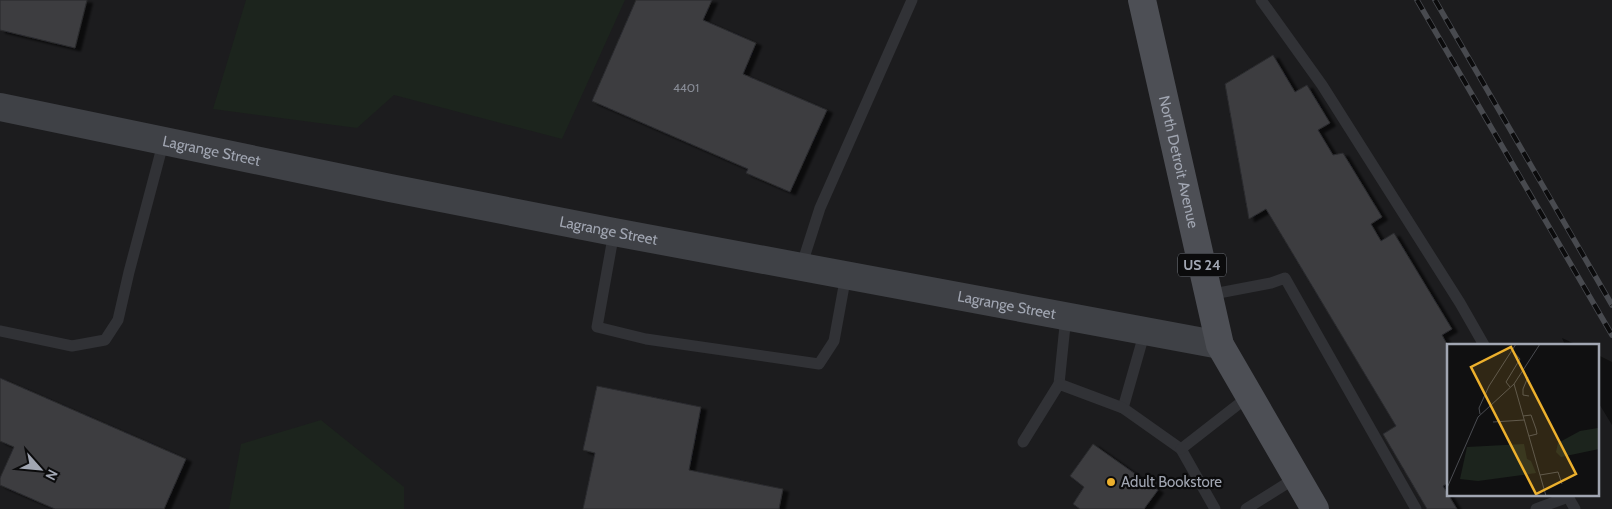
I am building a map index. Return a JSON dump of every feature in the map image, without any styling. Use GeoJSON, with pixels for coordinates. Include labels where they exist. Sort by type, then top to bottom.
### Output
{"type":"FeatureCollection","features":[{"type":"Feature","properties":{"kind":"main road","name":"North Detroit Avenue"},"geometry":{"type":"LineString","coordinates":[[1142,0],[1220,345],[1315,509]]}},
{"type":"Feature","properties":{"kind":"main road","name":"Lagrange Street"},"geometry":{"type":"LineString","coordinates":[[0,107],[390,188],[614,232],[1220,345]]}},
{"type":"Feature","properties":{"kind":"lane"},"geometry":{"type":"LineString","coordinates":[[801,266],[820,208],[912,0]]}},
{"type":"Feature","properties":{"kind":"lane"},"geometry":{"type":"LineString","coordinates":[[1261,0],[1322,85],[1460,303],[1483,344]]}},
{"type":"Feature","properties":{"kind":"lane"},"geometry":{"type":"LineString","coordinates":[[0,331],[72,346],[105,340],[118,320],[164,140]]}},
{"type":"Feature","properties":{"kind":"lane"},"geometry":{"type":"LineString","coordinates":[[614,232],[597,327],[646,339],[819,364],[834,341],[846,275]]}},
{"type":"Feature","properties":{"kind":"lane"},"geometry":{"type":"LineString","coordinates":[[1208,295],[1271,284],[1285,278],[1416,509]]}},
{"type":"Feature","properties":{"kind":"lane"},"geometry":{"type":"LineString","coordinates":[[1023,442],[1059,384],[1066,316]]}},
{"type":"Feature","properties":{"kind":"lane"},"geometry":{"type":"LineString","coordinates":[[1123,408],[1145,331]]}},
{"type":"Feature","properties":{"kind":"lane"},"geometry":{"type":"LineString","coordinates":[[1059,384],[1123,408],[1181,449],[1215,509]]}},
{"type":"Feature","properties":{"kind":"lane"},"geometry":{"type":"LineString","coordinates":[[1181,449],[1249,396]]}},
{"type":"Feature","properties":{"kind":"lane"},"geometry":{"type":"LineString","coordinates":[[1246,509],[1297,477]]}},
{"type":"Feature","properties":{"kind":"lane"},"geometry":{"type":"LineString","coordinates":[[1536,509],[1568,496],[1575,509]]}},
{"type":"Feature","properties":{"kind":"shaded area"},"geometry":{"type":"Polygon","coordinates":[[[0,0],[1612,0],[1612,362],[1600,356],[1600,344],[1575,344],[1562,338],[1565,344],[1447,344],[1447,496],[1600,496],[1600,405],[1612,425],[1612,509],[0,509],[0,0]]]}},
{"type":"Feature","properties":{"kind":"shaded area"},"geometry":{"type":"Polygon","coordinates":[[[246,0],[625,0],[562,139],[394,95],[357,128],[213,109],[246,0]]]}},
{"type":"Feature","properties":{"kind":"shaded area"},"geometry":{"type":"Polygon","coordinates":[[[321,420],[404,487],[404,509],[229,509],[241,444],[321,420]]]}},
{"type":"Feature","properties":{"kind":"building"},"geometry":{"type":"Polygon","coordinates":[[[0,0],[87,0],[75,48],[0,30],[0,0]]]}},
{"type":"Feature","properties":{"kind":"building"},"geometry":{"type":"Polygon","coordinates":[[[636,0],[712,0],[703,20],[756,43],[743,74],[827,110],[790,192],[746,173],[748,169],[592,101],[636,0]]]}},
{"type":"Feature","properties":{"kind":"building"},"geometry":{"type":"Polygon","coordinates":[[[1273,55],[1295,92],[1307,85],[1330,123],[1318,130],[1333,155],[1343,153],[1382,217],[1371,224],[1381,241],[1394,233],[1452,329],[1442,335],[1447,344],[1447,484],[1443,486],[1447,496],[1449,496],[1457,509],[1427,509],[1383,434],[1396,426],[1266,209],[1249,219],[1225,84],[1273,55]]]}},
{"type":"Feature","properties":{"kind":"building"},"geometry":{"type":"Polygon","coordinates":[[[0,378],[186,459],[164,509],[55,509],[0,485],[0,478],[14,447],[0,441],[0,378]]]}},
{"type":"Feature","properties":{"kind":"building"},"geometry":{"type":"Polygon","coordinates":[[[597,386],[701,407],[689,470],[783,489],[779,509],[583,509],[595,453],[583,450],[597,386]]]}},
{"type":"Feature","properties":{"kind":"building","name":"Adult Bookstore"},"geometry":{"type":"Polygon","coordinates":[[[1093,444],[1158,490],[1144,509],[1080,509],[1073,504],[1084,487],[1070,476],[1093,444]]]}},
{"type":"Feature","properties":{"kind":"railway"},"geometry":{"type":"LineString","coordinates":[[1417,0],[1612,335]]}},
{"type":"Feature","properties":{"kind":"railway"},"geometry":{"type":"LineString","coordinates":[[1435,0],[1612,305]]}},
{"type":"Feature","properties":{"kind":"place","name":"Adult Bookstore"},"geometry":{"type":"Point","coordinates":[1111,482]}}]}
